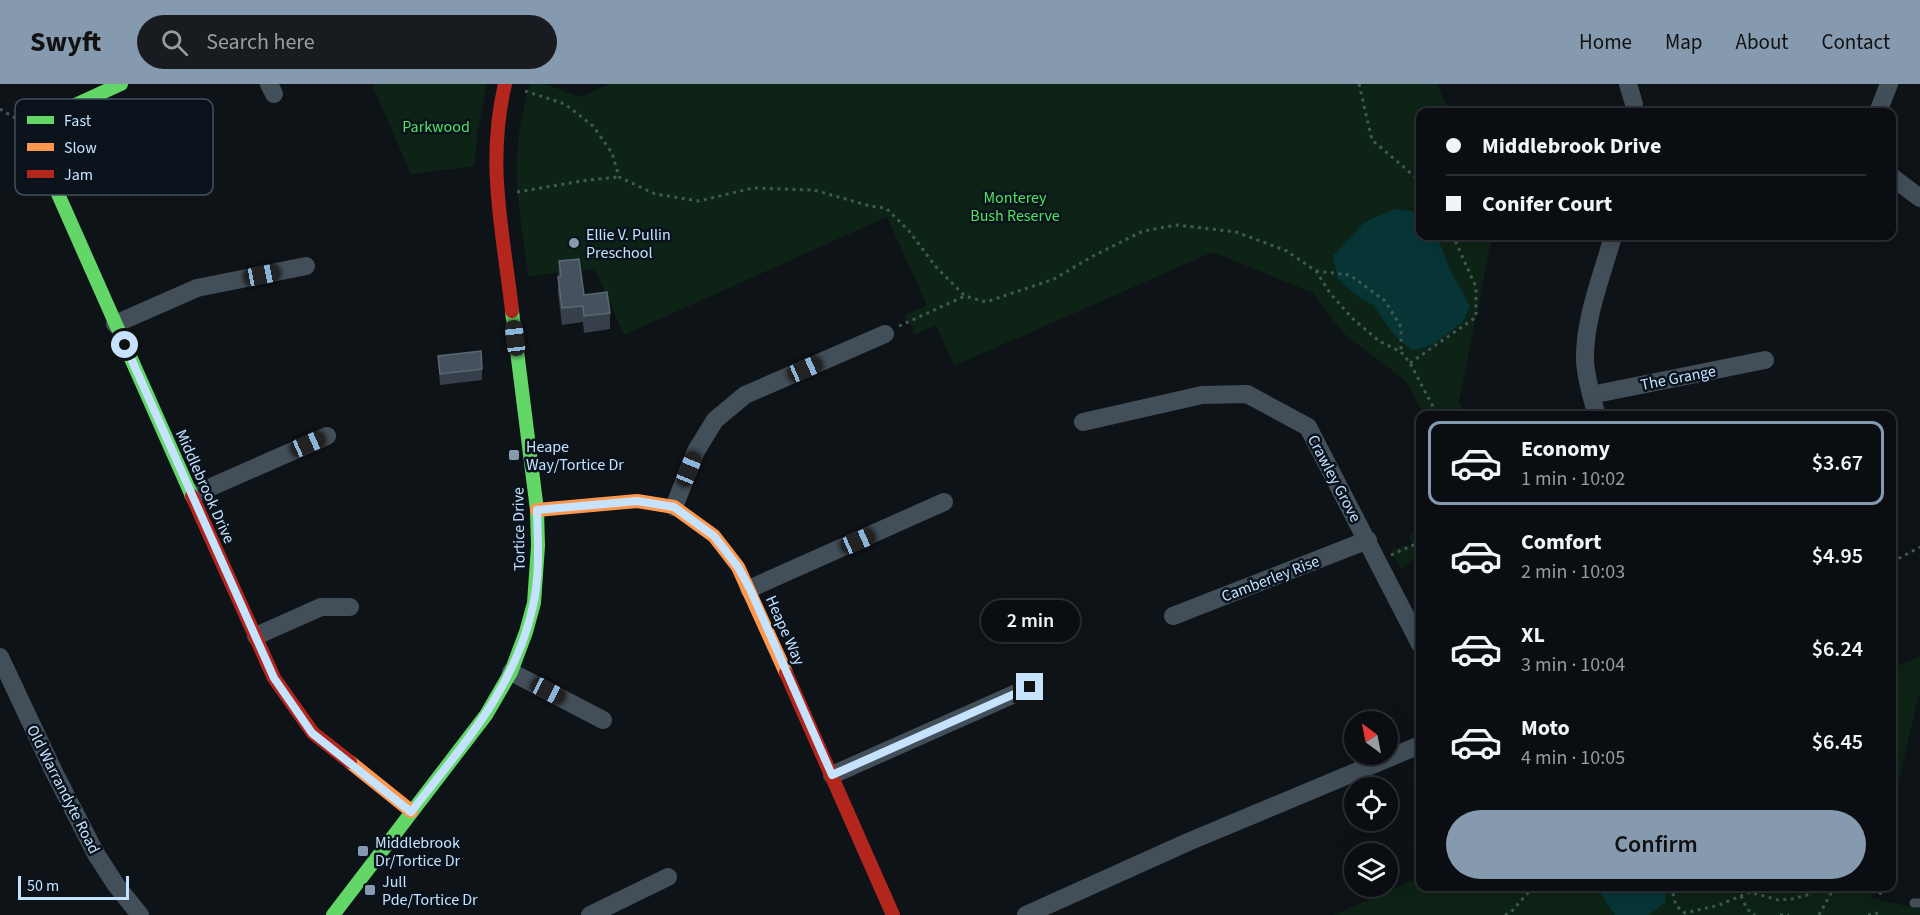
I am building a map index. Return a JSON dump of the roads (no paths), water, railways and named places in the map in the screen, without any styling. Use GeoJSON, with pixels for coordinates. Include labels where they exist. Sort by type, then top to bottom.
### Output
{"type":"FeatureCollection","features":[{"type":"Feature","properties":{"kind":"street","name":"Middlebrook Drive"},"geometry":{"type":"LineString","coordinates":[[87,99],[121,84]]}},
{"type":"Feature","properties":{"kind":"street","name":"Tortice Drive"},"geometry":{"type":"LineString","coordinates":[[333,915],[486,715],[511,672],[534,603],[538,546],[537,510],[501,224],[495,157],[497,119],[505,84]]}},
{"type":"Feature","properties":{"kind":"street"},"geometry":{"type":"LineString","coordinates":[[1628,84],[1634,108]]}},
{"type":"Feature","properties":{"kind":"street"},"geometry":{"type":"LineString","coordinates":[[1880,108],[1889,84]]}},
{"type":"Feature","properties":{"kind":"street"},"geometry":{"type":"LineString","coordinates":[[1896,180],[1920,198]]}},
{"type":"Feature","properties":{"kind":"street","name":"Middlebrook Drive"},"geometry":{"type":"LineString","coordinates":[[58,195],[274,678],[312,733],[411,812]]}},
{"type":"Feature","properties":{"kind":"street"},"geometry":{"type":"LineString","coordinates":[[1596,411],[1585,362],[1588,328],[1612,240]]}},
{"type":"Feature","properties":{"kind":"street"},"geometry":{"type":"LineString","coordinates":[[115,324],[197,288],[306,266]]}},
{"type":"Feature","properties":{"kind":"street"},"geometry":{"type":"LineString","coordinates":[[674,507],[696,451],[715,420],[745,395],[885,334]]}},
{"type":"Feature","properties":{"kind":"street","name":"The Grange"},"geometry":{"type":"LineString","coordinates":[[1591,395],[1765,360]]}},
{"type":"Feature","properties":{"kind":"street","name":"Crawley Grove"},"geometry":{"type":"LineString","coordinates":[[1083,422],[1202,395],[1247,394],[1308,428],[1416,636]]}},
{"type":"Feature","properties":{"kind":"street"},"geometry":{"type":"LineString","coordinates":[[193,495],[327,436]]}},
{"type":"Feature","properties":{"kind":"street","name":"Heape Way"},"geometry":{"type":"LineString","coordinates":[[537,510],[637,501],[674,507],[714,536],[738,567],[750,589],[893,915]]}},
{"type":"Feature","properties":{"kind":"street"},"geometry":{"type":"LineString","coordinates":[[750,589],[944,502]]}},
{"type":"Feature","properties":{"kind":"street","name":"Camberley Rise"},"geometry":{"type":"LineString","coordinates":[[1173,615],[1368,540]]}},
{"type":"Feature","properties":{"kind":"street"},"geometry":{"type":"LineString","coordinates":[[256,636],[321,608],[350,608]]}},
{"type":"Feature","properties":{"kind":"street","name":"Old Warrandyte Road"},"geometry":{"type":"LineString","coordinates":[[0,657],[54,772],[96,854],[116,885],[140,915]]}},
{"type":"Feature","properties":{"kind":"street"},"geometry":{"type":"LineString","coordinates":[[511,672],[603,720]]}},
{"type":"Feature","properties":{"kind":"street"},"geometry":{"type":"LineString","coordinates":[[832,775],[1030,687]]}},
{"type":"Feature","properties":{"kind":"street"},"geometry":{"type":"LineString","coordinates":[[1026,915],[1188,842],[1416,747]]}},
{"type":"Feature","properties":{"kind":"street"},"geometry":{"type":"LineString","coordinates":[[590,915],[668,877]]}},
{"type":"Feature","properties":{"kind":"place","name":"Ellie V. Pullin Preschool"},"geometry":{"type":"Point","coordinates":[574,243]}},
{"type":"Feature","properties":{"kind":"place","name":"Heape Way/Tortice Dr"},"geometry":{"type":"Point","coordinates":[514,455]}},
{"type":"Feature","properties":{"kind":"place","name":"Middlebrook Dr/Tortice Dr"},"geometry":{"type":"Point","coordinates":[363,851]}},
{"type":"Feature","properties":{"kind":"place","name":"Jull Pde/Tortice Dr"},"geometry":{"type":"Point","coordinates":[370,890]}},
{"type":"Feature","properties":{"kind":"park label","name":"Parkwood"},"geometry":{"type":"Point","coordinates":[436,126]}},
{"type":"Feature","properties":{"kind":"park label","name":"Monterey Bush Reserve"},"geometry":{"type":"Point","coordinates":[1015,206]}}]}
